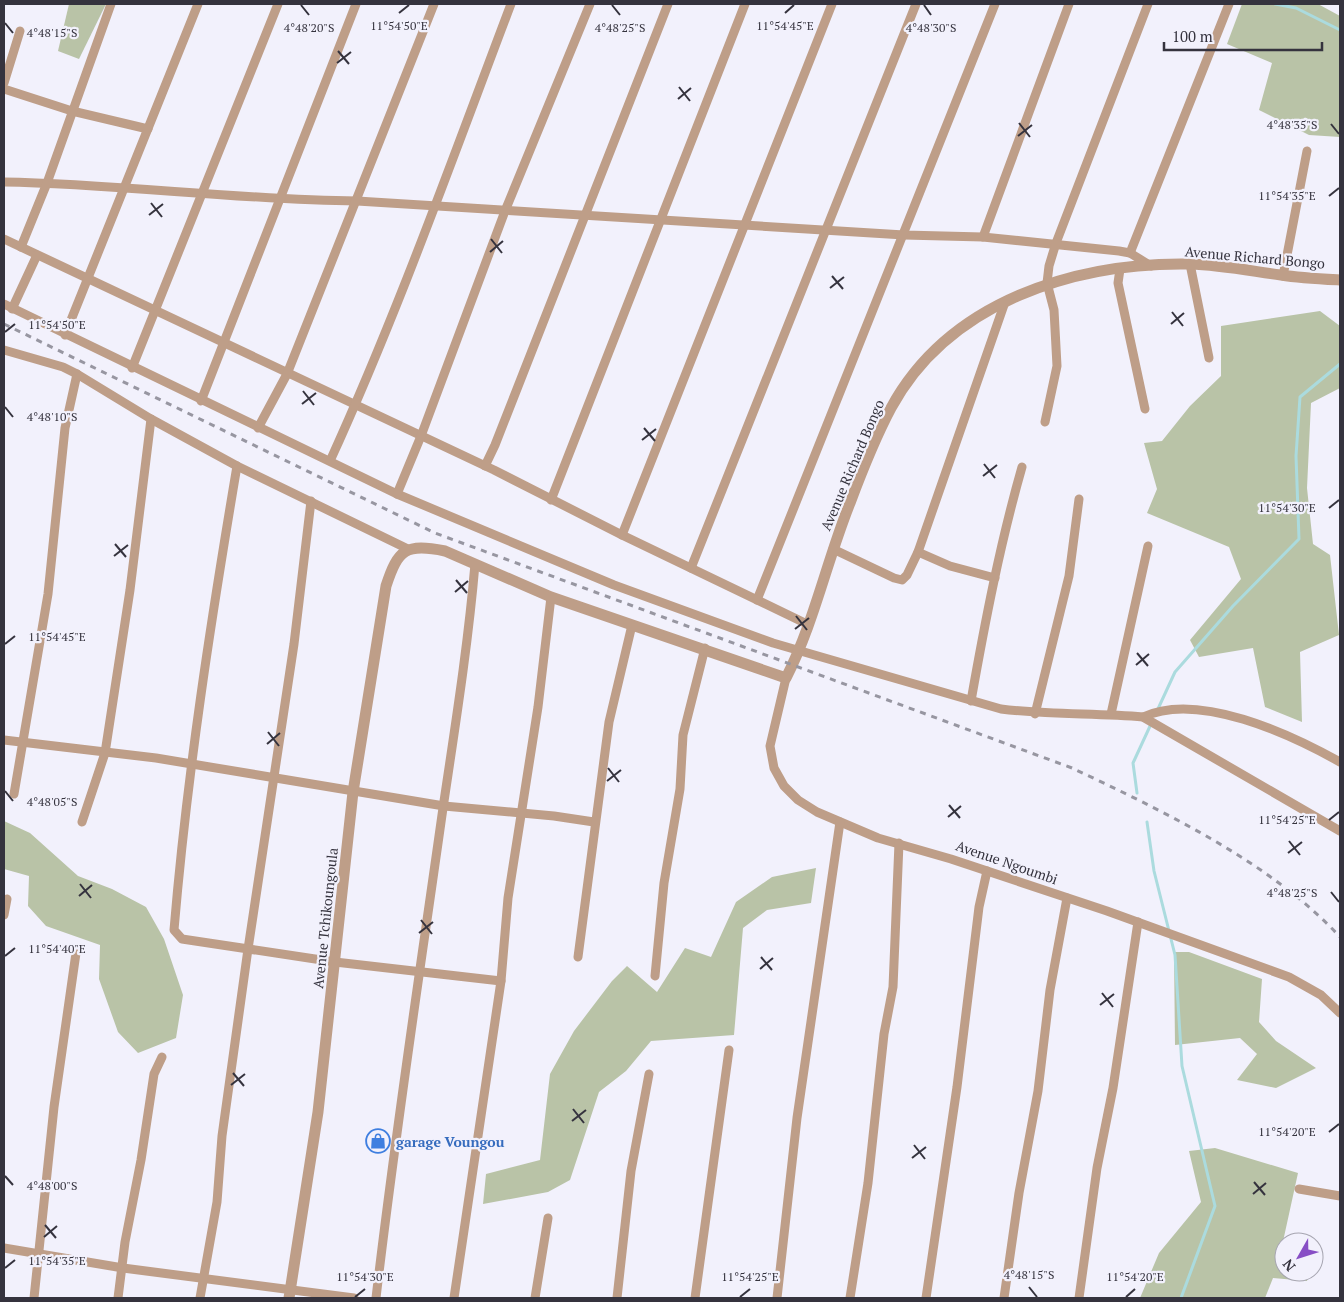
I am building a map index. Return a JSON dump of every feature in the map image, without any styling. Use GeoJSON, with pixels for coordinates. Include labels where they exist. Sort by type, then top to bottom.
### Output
{"type":"FeatureCollection","features":[{"type":"Feature","properties":{"kind":"street"},"geometry":{"type":"LineString","coordinates":[[21,248],[47,183],[111,4]]}},
{"type":"Feature","properties":{"kind":"street"},"geometry":{"type":"LineString","coordinates":[[65,335],[198,4]]}},
{"type":"Feature","properties":{"kind":"street"},"geometry":{"type":"LineString","coordinates":[[132,368],[278,4]]}},
{"type":"Feature","properties":{"kind":"street"},"geometry":{"type":"LineString","coordinates":[[201,401],[356,4]]}},
{"type":"Feature","properties":{"kind":"street"},"geometry":{"type":"LineString","coordinates":[[258,428],[287,374],[434,4]]}},
{"type":"Feature","properties":{"kind":"street"},"geometry":{"type":"LineString","coordinates":[[330,462],[434,206],[511,4]]}},
{"type":"Feature","properties":{"kind":"street"},"geometry":{"type":"LineString","coordinates":[[397,494],[421,436],[505,212],[590,4]]}},
{"type":"Feature","properties":{"kind":"street"},"geometry":{"type":"LineString","coordinates":[[484,466],[495,445],[668,4]]}},
{"type":"Feature","properties":{"kind":"street"},"geometry":{"type":"LineString","coordinates":[[551,500],[745,4]]}},
{"type":"Feature","properties":{"kind":"street"},"geometry":{"type":"LineString","coordinates":[[622,536],[832,4]]}},
{"type":"Feature","properties":{"kind":"street"},"geometry":{"type":"LineString","coordinates":[[692,568],[825,229],[916,4]]}},
{"type":"Feature","properties":{"kind":"street"},"geometry":{"type":"LineString","coordinates":[[757,600],[995,4]]}},
{"type":"Feature","properties":{"kind":"street"},"geometry":{"type":"LineString","coordinates":[[983,237],[1069,4]]}},
{"type":"Feature","properties":{"kind":"street"},"geometry":{"type":"LineString","coordinates":[[1044,422],[1057,366],[1054,310],[1047,283],[1049,266],[1056,243],[1148,4]]}},
{"type":"Feature","properties":{"kind":"street"},"geometry":{"type":"LineString","coordinates":[[1130,253],[1229,4]]}},
{"type":"Feature","properties":{"kind":"street"},"geometry":{"type":"LineString","coordinates":[[4,83],[20,31]]}},
{"type":"Feature","properties":{"kind":"street"},"geometry":{"type":"LineString","coordinates":[[4,89],[72,111],[148,129]]}},
{"type":"Feature","properties":{"kind":"street"},"geometry":{"type":"LineString","coordinates":[[1283,276],[1307,151]]}},
{"type":"Feature","properties":{"kind":"street"},"geometry":{"type":"LineString","coordinates":[[4,182],[47,183],[280,200],[357,201],[505,212],[661,219],[904,235],[983,237],[1056,243],[1130,253],[1151,266]]}},
{"type":"Feature","properties":{"kind":"street"},"geometry":{"type":"LineString","coordinates":[[4,239],[287,374],[355,404],[484,466],[622,536],[807,624]]}},
{"type":"Feature","properties":{"kind":"street"},"geometry":{"type":"LineString","coordinates":[[37,255],[8,307],[397,494],[614,585],[773,643],[1001,709],[1036,714],[1111,714],[1143,717],[1340,831]]}},
{"type":"Feature","properties":{"kind":"street"},"geometry":{"type":"LineString","coordinates":[[1190,264],[1209,358]]}},
{"type":"Feature","properties":{"kind":"street","name":"Avenue Richard Bongo"},"geometry":{"type":"LineString","coordinates":[[793,664],[850,502],[892,407],[920,368],[953,334],[980,315],[1047,283],[1084,274],[1120,269],[1190,264],[1224,266],[1283,276],[1340,280]]}},
{"type":"Feature","properties":{"kind":"street"},"geometry":{"type":"LineString","coordinates":[[1120,269],[1118,283],[1145,409]]}},
{"type":"Feature","properties":{"kind":"street"},"geometry":{"type":"LineString","coordinates":[[833,549],[894,578],[902,580],[908,575],[918,552],[1005,302]]}},
{"type":"Feature","properties":{"kind":"street"},"geometry":{"type":"LineString","coordinates":[[4,350],[63,367],[151,419],[237,466],[408,549],[426,547],[445,551],[551,597],[705,648],[786,678]]}},
{"type":"Feature","properties":{"kind":"street"},"geometry":{"type":"LineString","coordinates":[[14,794],[21,742],[48,594],[65,428],[77,374]]}},
{"type":"Feature","properties":{"kind":"street"},"geometry":{"type":"LineString","coordinates":[[82,822],[105,753],[130,590],[151,419]]}},
{"type":"Feature","properties":{"kind":"street"},"geometry":{"type":"LineString","coordinates":[[237,466],[211,621],[181,843],[174,930],[182,939],[335,962],[501,981]]}},
{"type":"Feature","properties":{"kind":"street"},"geometry":{"type":"LineString","coordinates":[[971,701],[994,578],[1006,524],[1022,467]]}},
{"type":"Feature","properties":{"kind":"street"},"geometry":{"type":"LineString","coordinates":[[1036,714],[1069,576],[1079,500]]}},
{"type":"Feature","properties":{"kind":"street"},"geometry":{"type":"LineString","coordinates":[[200,1298],[202,1277],[218,1202],[222,1136],[294,644],[311,501]]}},
{"type":"Feature","properties":{"kind":"street"},"geometry":{"type":"LineString","coordinates":[[1111,714],[1148,546]]}},
{"type":"Feature","properties":{"kind":"street","name":"Avenue Tchikoungoula"},"geometry":{"type":"LineString","coordinates":[[289,1294],[318,1112],[353,792],[386,586],[392,565],[408,549]]}},
{"type":"Feature","properties":{"kind":"street"},"geometry":{"type":"LineString","coordinates":[[918,552],[950,566],[994,578]]}},
{"type":"Feature","properties":{"kind":"street"},"geometry":{"type":"LineString","coordinates":[[376,1298],[396,1128],[421,972],[470,624],[476,564]]}},
{"type":"Feature","properties":{"kind":"street"},"geometry":{"type":"LineString","coordinates":[[454,1298],[501,981],[508,898],[538,707],[551,597]]}},
{"type":"Feature","properties":{"kind":"street"},"geometry":{"type":"LineString","coordinates":[[578,957],[587,902],[594,822],[609,722],[632,625]]}},
{"type":"Feature","properties":{"kind":"street"},"geometry":{"type":"LineString","coordinates":[[655,976],[664,883],[680,789],[683,735],[705,648]]}},
{"type":"Feature","properties":{"kind":"street","name":"Avenue Ngoumbi"},"geometry":{"type":"LineString","coordinates":[[793,664],[786,678],[770,746],[774,768],[784,786],[798,800],[840,822],[878,838],[987,871],[1138,922],[1289,977],[1321,995],[1340,1013]]}},
{"type":"Feature","properties":{"kind":"street"},"geometry":{"type":"LineString","coordinates":[[1143,717],[1158,710],[1171,708],[1242,717],[1340,762]]}},
{"type":"Feature","properties":{"kind":"street"},"geometry":{"type":"LineString","coordinates":[[4,740],[193,764],[444,806],[594,822]]}},
{"type":"Feature","properties":{"kind":"street"},"geometry":{"type":"LineString","coordinates":[[777,1298],[798,1118],[840,822]]}},
{"type":"Feature","properties":{"kind":"street"},"geometry":{"type":"LineString","coordinates":[[850,1298],[868,1184],[884,1034],[893,987],[899,843]]}},
{"type":"Feature","properties":{"kind":"street"},"geometry":{"type":"LineString","coordinates":[[926,1298],[957,1088],[979,907],[987,871]]}},
{"type":"Feature","properties":{"kind":"street"},"geometry":{"type":"LineString","coordinates":[[1004,1298],[1019,1192],[1038,1091],[1050,990],[1067,898]]}},
{"type":"Feature","properties":{"kind":"street"},"geometry":{"type":"LineString","coordinates":[[4,915],[7,899]]}},
{"type":"Feature","properties":{"kind":"street"},"geometry":{"type":"LineString","coordinates":[[1079,1298],[1097,1168],[1113,1088],[1138,922]]}},
{"type":"Feature","properties":{"kind":"street"},"geometry":{"type":"LineString","coordinates":[[34,1298],[54,1107],[76,953]]}},
{"type":"Feature","properties":{"kind":"street"},"geometry":{"type":"LineString","coordinates":[[696,1298],[730,1050]]}},
{"type":"Feature","properties":{"kind":"street"},"geometry":{"type":"LineString","coordinates":[[118,1298],[123,1268],[124,1242],[141,1160],[154,1074],[162,1057]]}},
{"type":"Feature","properties":{"kind":"street"},"geometry":{"type":"LineString","coordinates":[[617,1298],[631,1171],[649,1074]]}},
{"type":"Feature","properties":{"kind":"street"},"geometry":{"type":"LineString","coordinates":[[1299,1188],[1340,1196]]}},
{"type":"Feature","properties":{"kind":"street"},"geometry":{"type":"LineString","coordinates":[[535,1298],[548,1218]]}},
{"type":"Feature","properties":{"kind":"street"},"geometry":{"type":"LineString","coordinates":[[4,1248],[123,1268],[202,1277],[289,1294],[354,1298]]}},
{"type":"Feature","properties":{"kind":"green space"},"geometry":{"type":"Polygon","coordinates":[[[69,4],[106,4],[79,59],[58,51],[69,4]]]}},
{"type":"Feature","properties":{"kind":"green space"},"geometry":{"type":"Polygon","coordinates":[[[1242,4],[1318,4],[1340,16],[1340,137],[1309,135],[1259,110],[1272,63],[1227,44],[1242,4]]]}},
{"type":"Feature","properties":{"kind":"green space"},"geometry":{"type":"Polygon","coordinates":[[[1320,311],[1340,326],[1340,388],[1311,403],[1307,488],[1313,544],[1330,555],[1339,635],[1300,652],[1302,722],[1265,707],[1253,648],[1199,657],[1190,640],[1241,579],[1229,547],[1147,513],[1157,489],[1144,443],[1162,441],[1190,406],[1221,376],[1221,326],[1320,311]]]}},
{"type":"Feature","properties":{"kind":"green space"},"geometry":{"type":"Polygon","coordinates":[[[4,821],[30,833],[78,876],[112,889],[146,907],[164,939],[183,995],[176,1038],[138,1053],[118,1032],[99,979],[100,945],[46,926],[28,906],[29,876],[4,869],[4,821]]]}},
{"type":"Feature","properties":{"kind":"green space"},"geometry":{"type":"Polygon","coordinates":[[[816,868],[811,903],[767,910],[743,928],[734,1035],[651,1041],[626,1071],[599,1092],[570,1180],[548,1192],[483,1204],[486,1174],[540,1160],[550,1074],[574,1031],[612,981],[627,966],[657,992],[685,948],[711,957],[736,902],[772,877],[816,868]]]}},
{"type":"Feature","properties":{"kind":"green space"},"geometry":{"type":"Polygon","coordinates":[[[1174,952],[1189,952],[1262,979],[1259,1022],[1276,1041],[1316,1068],[1276,1088],[1237,1080],[1257,1054],[1240,1038],[1175,1045],[1174,952]]]}},
{"type":"Feature","properties":{"kind":"green space"},"geometry":{"type":"Polygon","coordinates":[[[1215,1148],[1298,1173],[1285,1232],[1274,1232],[1274,1278],[1265,1298],[1140,1298],[1159,1253],[1201,1202],[1189,1151],[1215,1148]]]}},
{"type":"Feature","properties":{"kind":"waterway"},"geometry":{"type":"LineString","coordinates":[[1275,4],[1296,8],[1340,30]]}},
{"type":"Feature","properties":{"kind":"waterway"},"geometry":{"type":"LineString","coordinates":[[1157,711],[1175,672],[1233,606],[1299,539],[1296,456],[1300,397],[1340,364]]}},
{"type":"Feature","properties":{"kind":"waterway"},"geometry":{"type":"LineString","coordinates":[[1137,793],[1133,763],[1151,724]]}},
{"type":"Feature","properties":{"kind":"waterway"},"geometry":{"type":"LineString","coordinates":[[1147,822],[1154,871],[1175,955],[1182,1066],[1215,1206],[1181,1298]]}},
{"type":"Feature","properties":{"kind":"railway"},"geometry":{"type":"LineString","coordinates":[[4,324],[435,533],[1072,768],[1179,821],[1249,862],[1313,910],[1340,937]]}},
{"type":"Feature","properties":{"kind":"place","name":"garage Voungou"},"geometry":{"type":"Point","coordinates":[378,1141]}}]}
